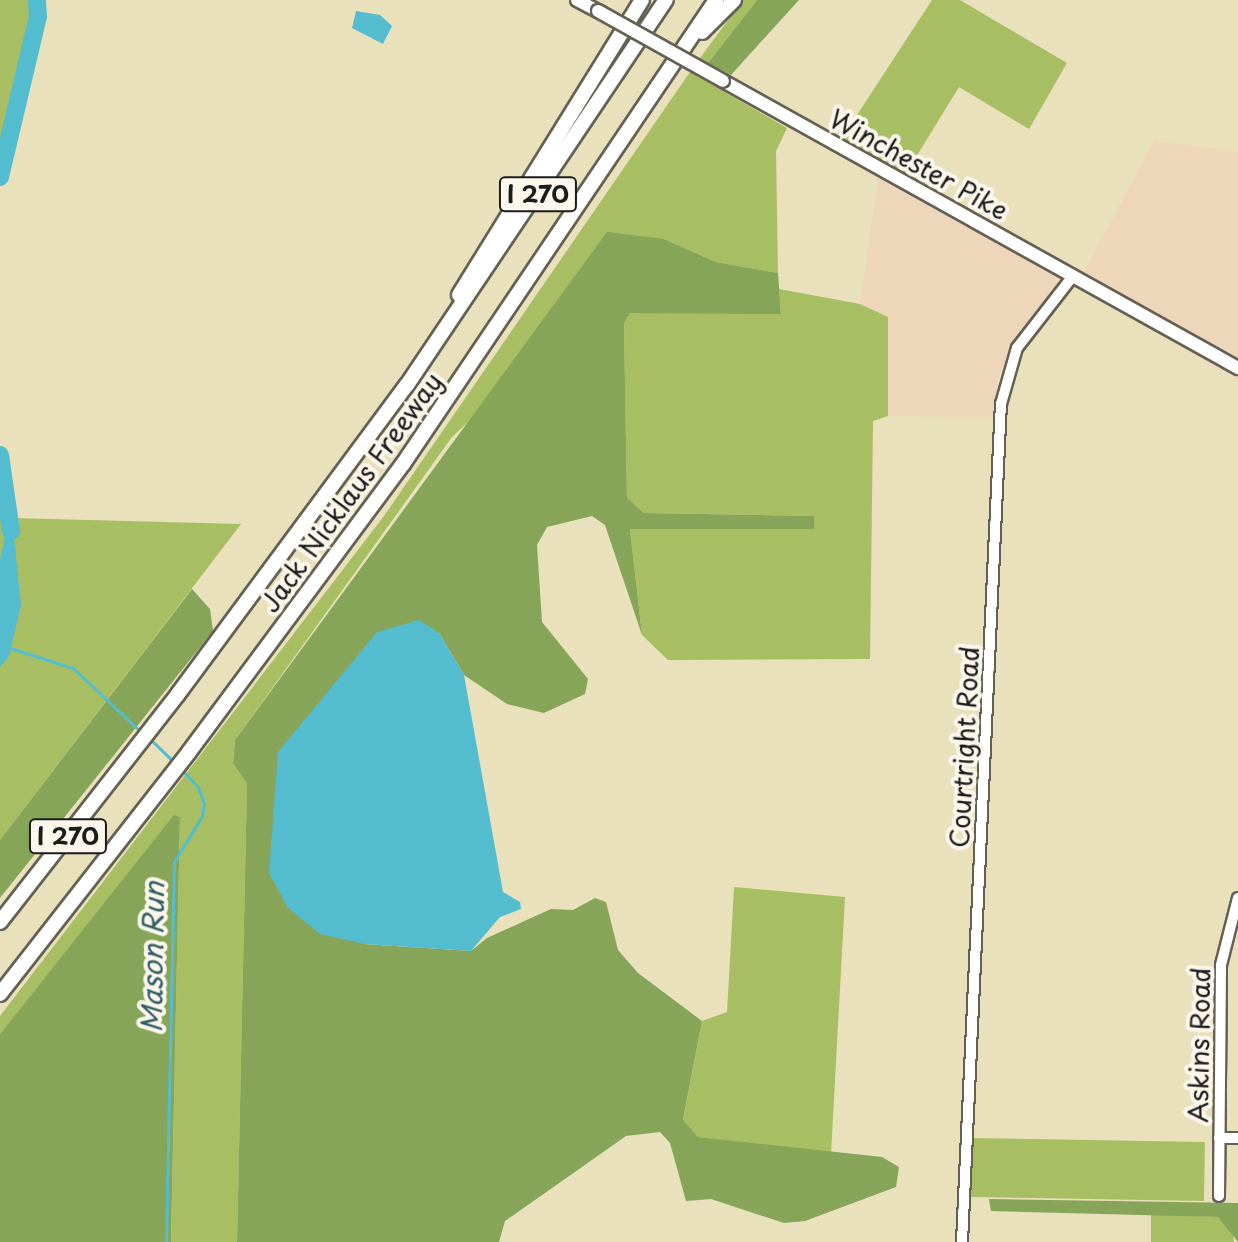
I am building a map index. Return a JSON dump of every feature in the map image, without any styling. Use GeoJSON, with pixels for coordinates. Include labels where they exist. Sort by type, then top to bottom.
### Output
{"type":"FeatureCollection","features":[{"type":"Feature","properties":{"kind":"highway"},"geometry":{"type":"LineString","coordinates":[[624,25],[634,0]]}},
{"type":"Feature","properties":{"kind":"highway"},"geometry":{"type":"LineString","coordinates":[[407,385],[642,0]]}},
{"type":"Feature","properties":{"kind":"highway","name":"Jack Nicklaus Freeway"},"geometry":{"type":"LineString","coordinates":[[0,922],[159,719],[407,385],[666,0]]}},
{"type":"Feature","properties":{"kind":"highway","name":"Jack Nicklaus Freeway"},"geometry":{"type":"LineString","coordinates":[[0,994],[165,784],[456,389],[716,0]]}},
{"type":"Feature","properties":{"kind":"highway"},"geometry":{"type":"LineString","coordinates":[[687,46],[734,0]]}},
{"type":"Feature","properties":{"kind":"main road","name":"Winchester Pike"},"geometry":{"type":"LineString","coordinates":[[577,0],[1238,368]]}},
{"type":"Feature","properties":{"kind":"street","name":"Courtright Road"},"geometry":{"type":"LineString","coordinates":[[962,1242],[1001,404],[1017,348],[1073,276]]}},
{"type":"Feature","properties":{"kind":"street","name":"Askins Road"},"geometry":{"type":"LineString","coordinates":[[1219,1196],[1221,965],[1238,898]]}},
{"type":"Feature","properties":{"kind":"street"},"geometry":{"type":"LineString","coordinates":[[1219,1138],[1238,1138]]}},
{"type":"Feature","properties":{"kind":"shaded area"},"geometry":{"type":"Polygon","coordinates":[[[1154,141],[1238,152],[1238,379],[1076,287],[1154,141]]]}},
{"type":"Feature","properties":{"kind":"shaded area"},"geometry":{"type":"Polygon","coordinates":[[[879,174],[1054,274],[1057,287],[1010,347],[998,380],[995,417],[888,416],[888,317],[860,304],[879,174]]]}},
{"type":"Feature","properties":{"kind":"green space"},"geometry":{"type":"Polygon","coordinates":[[[0,0],[37,0],[38,16],[0,177],[0,0]]]}},
{"type":"Feature","properties":{"kind":"green space"},"geometry":{"type":"Polygon","coordinates":[[[743,0],[757,0],[708,63],[700,58],[743,0]]]}},
{"type":"Feature","properties":{"kind":"green space"},"geometry":{"type":"Polygon","coordinates":[[[757,0],[799,0],[731,75],[708,63],[757,0]]]}},
{"type":"Feature","properties":{"kind":"green space"},"geometry":{"type":"Polygon","coordinates":[[[932,0],[960,0],[1067,63],[1029,129],[959,87],[905,175],[842,138],[932,0]]]}},
{"type":"Feature","properties":{"kind":"green space"},"geometry":{"type":"Polygon","coordinates":[[[690,72],[787,128],[776,151],[778,273],[716,262],[664,239],[452,437],[235,740],[233,763],[247,784],[237,1242],[171,1242],[180,817],[174,816],[0,1034],[0,1016],[384,516],[690,72]]]}},
{"type":"Feature","properties":{"kind":"green space"},"geometry":{"type":"Polygon","coordinates":[[[607,232],[664,239],[716,262],[778,273],[781,314],[630,313],[624,323],[627,498],[644,513],[814,516],[814,529],[630,529],[642,635],[605,525],[592,516],[547,527],[537,545],[542,622],[588,679],[585,694],[544,713],[507,704],[464,675],[439,633],[364,944],[471,951],[487,938],[551,909],[573,910],[595,898],[606,902],[618,950],[638,973],[702,1021],[683,1120],[698,1137],[882,1157],[899,1167],[896,1187],[805,1221],[784,1223],[711,1199],[686,1201],[670,1143],[660,1132],[626,1136],[505,1221],[499,1242],[237,1242],[247,784],[233,763],[235,740],[607,232]]]}},
{"type":"Feature","properties":{"kind":"green space"},"geometry":{"type":"Polygon","coordinates":[[[779,289],[860,304],[888,317],[888,416],[873,421],[870,659],[668,660],[642,635],[630,529],[813,529],[814,516],[644,513],[627,498],[624,322],[630,313],[781,313],[779,289]]]}},
{"type":"Feature","properties":{"kind":"green space"},"geometry":{"type":"Polygon","coordinates":[[[0,455],[12,518],[241,524],[0,840],[0,455]]]}},
{"type":"Feature","properties":{"kind":"green space"},"geometry":{"type":"Polygon","coordinates":[[[192,589],[210,609],[213,631],[0,898],[0,840],[192,589]]]}},
{"type":"Feature","properties":{"kind":"green space"},"geometry":{"type":"Polygon","coordinates":[[[174,815],[180,817],[171,1242],[0,1242],[0,1034],[174,815]]]}},
{"type":"Feature","properties":{"kind":"green space"},"geometry":{"type":"Polygon","coordinates":[[[734,887],[845,897],[831,1154],[698,1137],[683,1121],[702,1021],[727,1012],[734,887]]]}},
{"type":"Feature","properties":{"kind":"green space"},"geometry":{"type":"Polygon","coordinates":[[[971,1138],[1205,1142],[1204,1201],[970,1197],[971,1138]]]}},
{"type":"Feature","properties":{"kind":"green space"},"geometry":{"type":"Polygon","coordinates":[[[989,1199],[1238,1203],[1238,1242],[1218,1217],[991,1211],[989,1199]]]}},
{"type":"Feature","properties":{"kind":"green space"},"geometry":{"type":"Polygon","coordinates":[[[1151,1214],[1218,1217],[1233,1233],[1234,1242],[1151,1242],[1151,1214]]]}},
{"type":"Feature","properties":{"kind":"water"},"geometry":{"type":"Polygon","coordinates":[[[356,11],[380,15],[392,26],[383,44],[352,28],[356,11]]]}},
{"type":"Feature","properties":{"kind":"water"},"geometry":{"type":"Polygon","coordinates":[[[11,508],[21,605],[9,656],[0,667],[0,560],[11,508]]]}},
{"type":"Feature","properties":{"kind":"water"},"geometry":{"type":"Polygon","coordinates":[[[419,620],[439,633],[464,675],[503,892],[520,902],[521,909],[500,917],[471,951],[364,944],[320,934],[288,908],[269,873],[278,752],[377,632],[419,620]]]}},
{"type":"Feature","properties":{"kind":"waterway"},"geometry":{"type":"LineString","coordinates":[[0,177],[38,16],[37,0]]}},
{"type":"Feature","properties":{"kind":"waterway"},"geometry":{"type":"LineString","coordinates":[[0,455],[11,531]]}},
{"type":"Feature","properties":{"kind":"waterway","name":"Mason Run"},"geometry":{"type":"LineString","coordinates":[[10,648],[73,668],[141,732]]}},
{"type":"Feature","properties":{"kind":"waterway","name":"Mason Run"},"geometry":{"type":"LineString","coordinates":[[150,739],[174,762]]}},
{"type":"Feature","properties":{"kind":"waterway","name":"Mason Run"},"geometry":{"type":"LineString","coordinates":[[166,1242],[174,862],[202,816],[204,803],[198,787],[182,770]]}}]}
